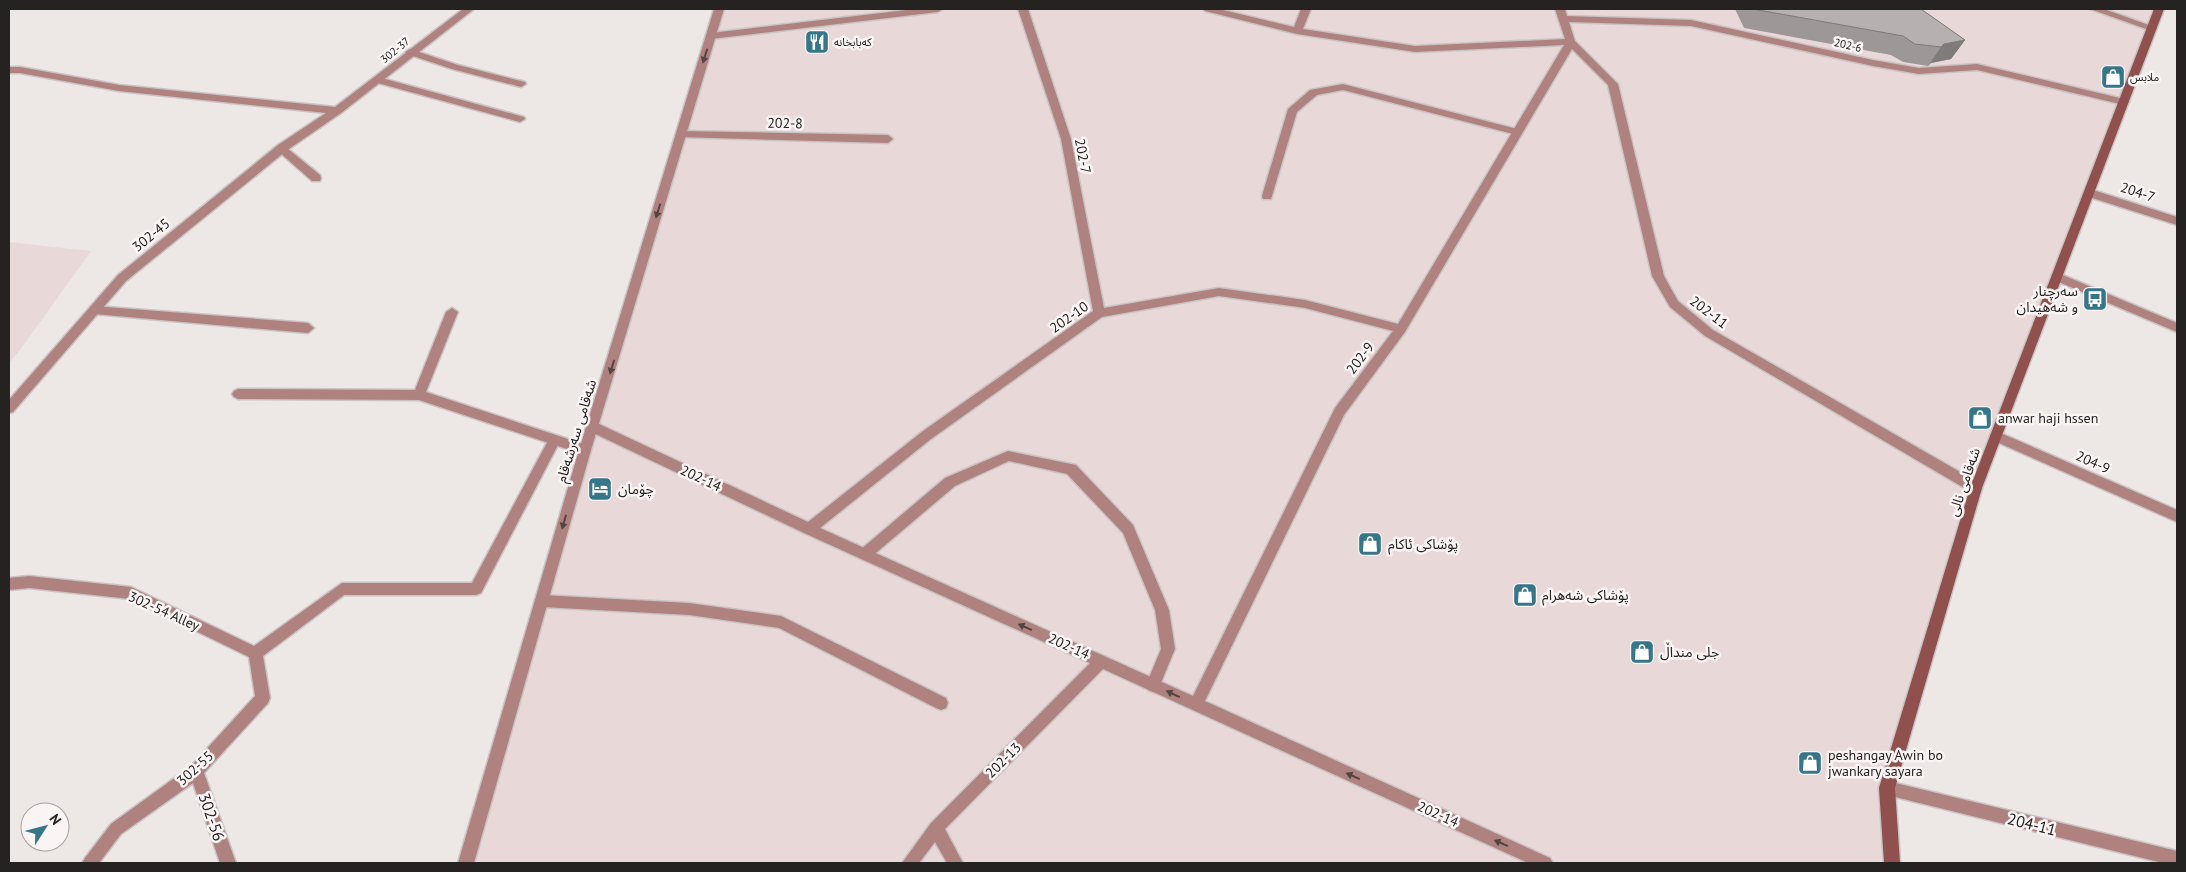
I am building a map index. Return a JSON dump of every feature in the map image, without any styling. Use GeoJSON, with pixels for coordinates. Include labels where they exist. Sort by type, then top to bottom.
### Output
{"type":"FeatureCollection","features":[{"type":"Feature","properties":{"kind":"main road","name":"شەقامی نالی"},"geometry":{"type":"LineString","coordinates":[[1892,863],[1887,788],[1976,488],[2159,9]]}},
{"type":"Feature","properties":{"kind":"street","name":"302-37"},"geometry":{"type":"LineString","coordinates":[[337,111],[378,80],[410,52],[469,9]]}},
{"type":"Feature","properties":{"kind":"street","name":"شەقامی سەرشەقام"},"geometry":{"type":"LineString","coordinates":[[466,863],[585,450],[594,427],[719,9]]}},
{"type":"Feature","properties":{"kind":"street"},"geometry":{"type":"LineString","coordinates":[[711,36],[938,9]]}},
{"type":"Feature","properties":{"kind":"street","name":"202-7"},"geometry":{"type":"LineString","coordinates":[[1023,9],[1066,139],[1099,313]]}},
{"type":"Feature","properties":{"kind":"street"},"geometry":{"type":"LineString","coordinates":[[1208,9],[1297,31],[1415,49],[1571,42],[1562,14]]}},
{"type":"Feature","properties":{"kind":"street"},"geometry":{"type":"LineString","coordinates":[[1297,31],[1306,9]]}},
{"type":"Feature","properties":{"kind":"street"},"geometry":{"type":"LineString","coordinates":[[2095,9],[2152,28]]}},
{"type":"Feature","properties":{"kind":"street","name":"202-6"},"geometry":{"type":"LineString","coordinates":[[1562,14],[1691,23],[1919,71],[1977,67],[2124,102]]}},
{"type":"Feature","properties":{"kind":"street","name":"202-9"},"geometry":{"type":"LineString","coordinates":[[1196,704],[1339,412],[1401,330],[1571,42]]}},
{"type":"Feature","properties":{"kind":"street","name":"202-11"},"geometry":{"type":"LineString","coordinates":[[1571,42],[1613,84],[1658,276],[1674,304],[1710,333],[1976,488]]}},
{"type":"Feature","properties":{"kind":"street"},"geometry":{"type":"LineString","coordinates":[[410,52],[455,67],[522,84]]}},
{"type":"Feature","properties":{"kind":"street"},"geometry":{"type":"LineString","coordinates":[[9,70],[20,70],[119,88],[337,111]]}},
{"type":"Feature","properties":{"kind":"street"},"geometry":{"type":"LineString","coordinates":[[378,80],[520,118]]}},
{"type":"Feature","properties":{"kind":"street"},"geometry":{"type":"LineString","coordinates":[[1267,196],[1292,111],[1314,92],[1343,87],[1518,132]]}},
{"type":"Feature","properties":{"kind":"street","name":"302-45"},"geometry":{"type":"LineString","coordinates":[[9,408],[122,278],[282,148],[337,111]]}},
{"type":"Feature","properties":{"kind":"street","name":"202-8"},"geometry":{"type":"LineString","coordinates":[[681,135],[888,139]]}},
{"type":"Feature","properties":{"kind":"street"},"geometry":{"type":"LineString","coordinates":[[282,148],[316,178]]}},
{"type":"Feature","properties":{"kind":"street","name":"204-7"},"geometry":{"type":"LineString","coordinates":[[2090,193],[2177,221]]}},
{"type":"Feature","properties":{"kind":"street"},"geometry":{"type":"LineString","coordinates":[[2058,277],[2177,328]]}},
{"type":"Feature","properties":{"kind":"street","name":"202-10"},"geometry":{"type":"LineString","coordinates":[[809,529],[926,435],[1099,313],[1220,292],[1305,304],[1401,330]]}},
{"type":"Feature","properties":{"kind":"street"},"geometry":{"type":"LineString","coordinates":[[94,310],[308,328]]}},
{"type":"Feature","properties":{"kind":"street"},"geometry":{"type":"LineString","coordinates":[[419,395],[452,312]]}},
{"type":"Feature","properties":{"kind":"street"},"geometry":{"type":"LineString","coordinates":[[238,394],[419,395],[585,450]]}},
{"type":"Feature","properties":{"kind":"street","name":"202-14"},"geometry":{"type":"LineString","coordinates":[[594,427],[809,529],[1545,863]]}},
{"type":"Feature","properties":{"kind":"street","name":"204-9"},"geometry":{"type":"LineString","coordinates":[[1996,436],[2177,516]]}},
{"type":"Feature","properties":{"kind":"street"},"geometry":{"type":"LineString","coordinates":[[255,654],[342,589],[476,589],[554,440]]}},
{"type":"Feature","properties":{"kind":"street"},"geometry":{"type":"LineString","coordinates":[[866,554],[950,482],[1008,456],[1070,469],[1128,529],[1162,610],[1168,650],[1153,685]]}},
{"type":"Feature","properties":{"kind":"street","name":"302-54 Alley"},"geometry":{"type":"LineString","coordinates":[[9,584],[29,582],[131,593],[255,654]]}},
{"type":"Feature","properties":{"kind":"street"},"geometry":{"type":"LineString","coordinates":[[542,601],[689,609],[781,622],[941,703]]}},
{"type":"Feature","properties":{"kind":"street","name":"302-55"},"geometry":{"type":"LineString","coordinates":[[90,863],[116,829],[196,771],[263,698],[255,654]]}},
{"type":"Feature","properties":{"kind":"street","name":"202-13"},"geometry":{"type":"LineString","coordinates":[[910,863],[936,828],[1102,661]]}},
{"type":"Feature","properties":{"kind":"street","name":"302-56"},"geometry":{"type":"LineString","coordinates":[[196,771],[228,863]]}},
{"type":"Feature","properties":{"kind":"street","name":"204-11"},"geometry":{"type":"LineString","coordinates":[[1887,788],[2177,859]]}},
{"type":"Feature","properties":{"kind":"street"},"geometry":{"type":"LineString","coordinates":[[936,828],[955,863]]}},
{"type":"Feature","properties":{"kind":"shaded area"},"geometry":{"type":"Polygon","coordinates":[[[719,9],[2159,9],[1976,488],[1887,788],[1892,863],[466,863],[585,450],[719,9]]]}},
{"type":"Feature","properties":{"kind":"shaded area"},"geometry":{"type":"Polygon","coordinates":[[[9,242],[91,251],[9,363],[9,242]]]}},
{"type":"Feature","properties":{"kind":"building"},"geometry":{"type":"Polygon","coordinates":[[[1753,9],[1921,9],[1965,40],[1944,44],[1941,47],[1915,44],[1903,36],[1753,9]]]}},
{"type":"Feature","properties":{"kind":"place","name":"کەبابخانە"},"geometry":{"type":"Point","coordinates":[817,42]}},
{"type":"Feature","properties":{"kind":"place","name":"ملابس"},"geometry":{"type":"Point","coordinates":[2113,77]}},
{"type":"Feature","properties":{"kind":"place","name":"سەرچنار و شەهیدان"},"geometry":{"type":"Point","coordinates":[2095,299]}},
{"type":"Feature","properties":{"kind":"place","name":"anwar haji hssen"},"geometry":{"type":"Point","coordinates":[1980,418]}},
{"type":"Feature","properties":{"kind":"place","name":"چۆمان"},"geometry":{"type":"Point","coordinates":[600,489]}},
{"type":"Feature","properties":{"kind":"place","name":"پۆشاکی ئاکام"},"geometry":{"type":"Point","coordinates":[1370,544]}},
{"type":"Feature","properties":{"kind":"place","name":"پۆشاکی شەھرام"},"geometry":{"type":"Point","coordinates":[1525,595]}},
{"type":"Feature","properties":{"kind":"place","name":"جلی منداڵ"},"geometry":{"type":"Point","coordinates":[1642,652]}},
{"type":"Feature","properties":{"kind":"place","name":"peshangay Awin bo jwankary sayara"},"geometry":{"type":"Point","coordinates":[1810,763]}}]}
